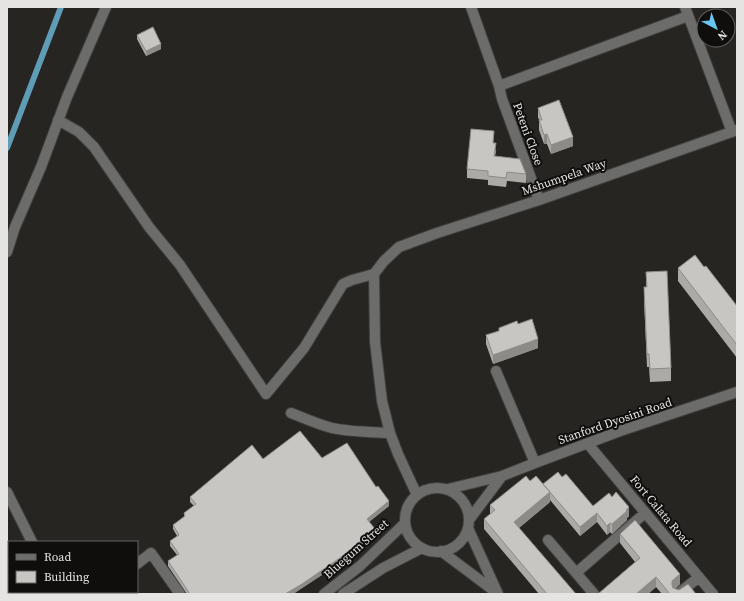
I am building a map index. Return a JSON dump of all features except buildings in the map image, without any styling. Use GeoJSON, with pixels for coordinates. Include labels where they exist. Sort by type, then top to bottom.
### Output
{"type":"FeatureCollection","features":[{"type":"Feature","properties":{"kind":"street"},"geometry":{"type":"LineString","coordinates":[[7,252],[15,227],[41,167],[58,120],[106,7]]}},
{"type":"Feature","properties":{"kind":"street","name":"Peteni Close"},"geometry":{"type":"LineString","coordinates":[[471,7],[499,86],[502,99],[539,200]]}},
{"type":"Feature","properties":{"kind":"street"},"geometry":{"type":"LineString","coordinates":[[499,86],[687,12],[735,131]]}},
{"type":"Feature","properties":{"kind":"street"},"geometry":{"type":"LineString","coordinates":[[58,120],[79,132],[94,147],[149,227],[180,265],[266,394],[304,348],[343,284],[374,274],[375,342],[382,401],[390,433],[416,495]]}},
{"type":"Feature","properties":{"kind":"street","name":"Mshumpela Way"},"geometry":{"type":"LineString","coordinates":[[374,274],[384,261],[400,247],[735,131]]}},
{"type":"Feature","properties":{"kind":"street"},"geometry":{"type":"LineString","coordinates":[[496,371],[535,463]]}},
{"type":"Feature","properties":{"kind":"street","name":"Stanford Dyosini Road"},"geometry":{"type":"LineString","coordinates":[[448,489],[502,476],[623,430],[737,392]]}},
{"type":"Feature","properties":{"kind":"street"},"geometry":{"type":"LineString","coordinates":[[291,413],[332,428],[390,433]]}},
{"type":"Feature","properties":{"kind":"street","name":"Fort Calata Road"},"geometry":{"type":"LineString","coordinates":[[588,444],[714,594]]}},
{"type":"Feature","properties":{"kind":"street"},"geometry":{"type":"LineString","coordinates":[[498,594],[469,524],[467,507],[459,496],[448,489],[437,487],[426,489],[416,495],[410,503],[406,513],[405,523],[408,533],[414,542],[422,548],[431,551],[450,549],[458,544],[464,537],[469,524],[502,476]]}},
{"type":"Feature","properties":{"kind":"street"},"geometry":{"type":"LineString","coordinates":[[7,492],[32,541]]}},
{"type":"Feature","properties":{"kind":"street"},"geometry":{"type":"LineString","coordinates":[[576,572],[645,513]]}},
{"type":"Feature","properties":{"kind":"street","name":"Bluegum Street"},"geometry":{"type":"LineString","coordinates":[[324,594],[360,566],[405,523]]}},
{"type":"Feature","properties":{"kind":"street"},"geometry":{"type":"LineString","coordinates":[[548,540],[594,594]]}},
{"type":"Feature","properties":{"kind":"street","name":"Bluegum Street"},"geometry":{"type":"LineString","coordinates":[[343,594],[383,568],[422,548]]}},
{"type":"Feature","properties":{"kind":"street"},"geometry":{"type":"LineString","coordinates":[[442,551],[498,594]]}},
{"type":"Feature","properties":{"kind":"street"},"geometry":{"type":"LineString","coordinates":[[138,563],[151,553],[180,594]]}},
{"type":"Feature","properties":{"kind":"street"},"geometry":{"type":"LineString","coordinates":[[678,594],[699,577]]}},
{"type":"Feature","properties":{"kind":"waterway"},"geometry":{"type":"LineString","coordinates":[[7,148],[61,7]]}}]}
